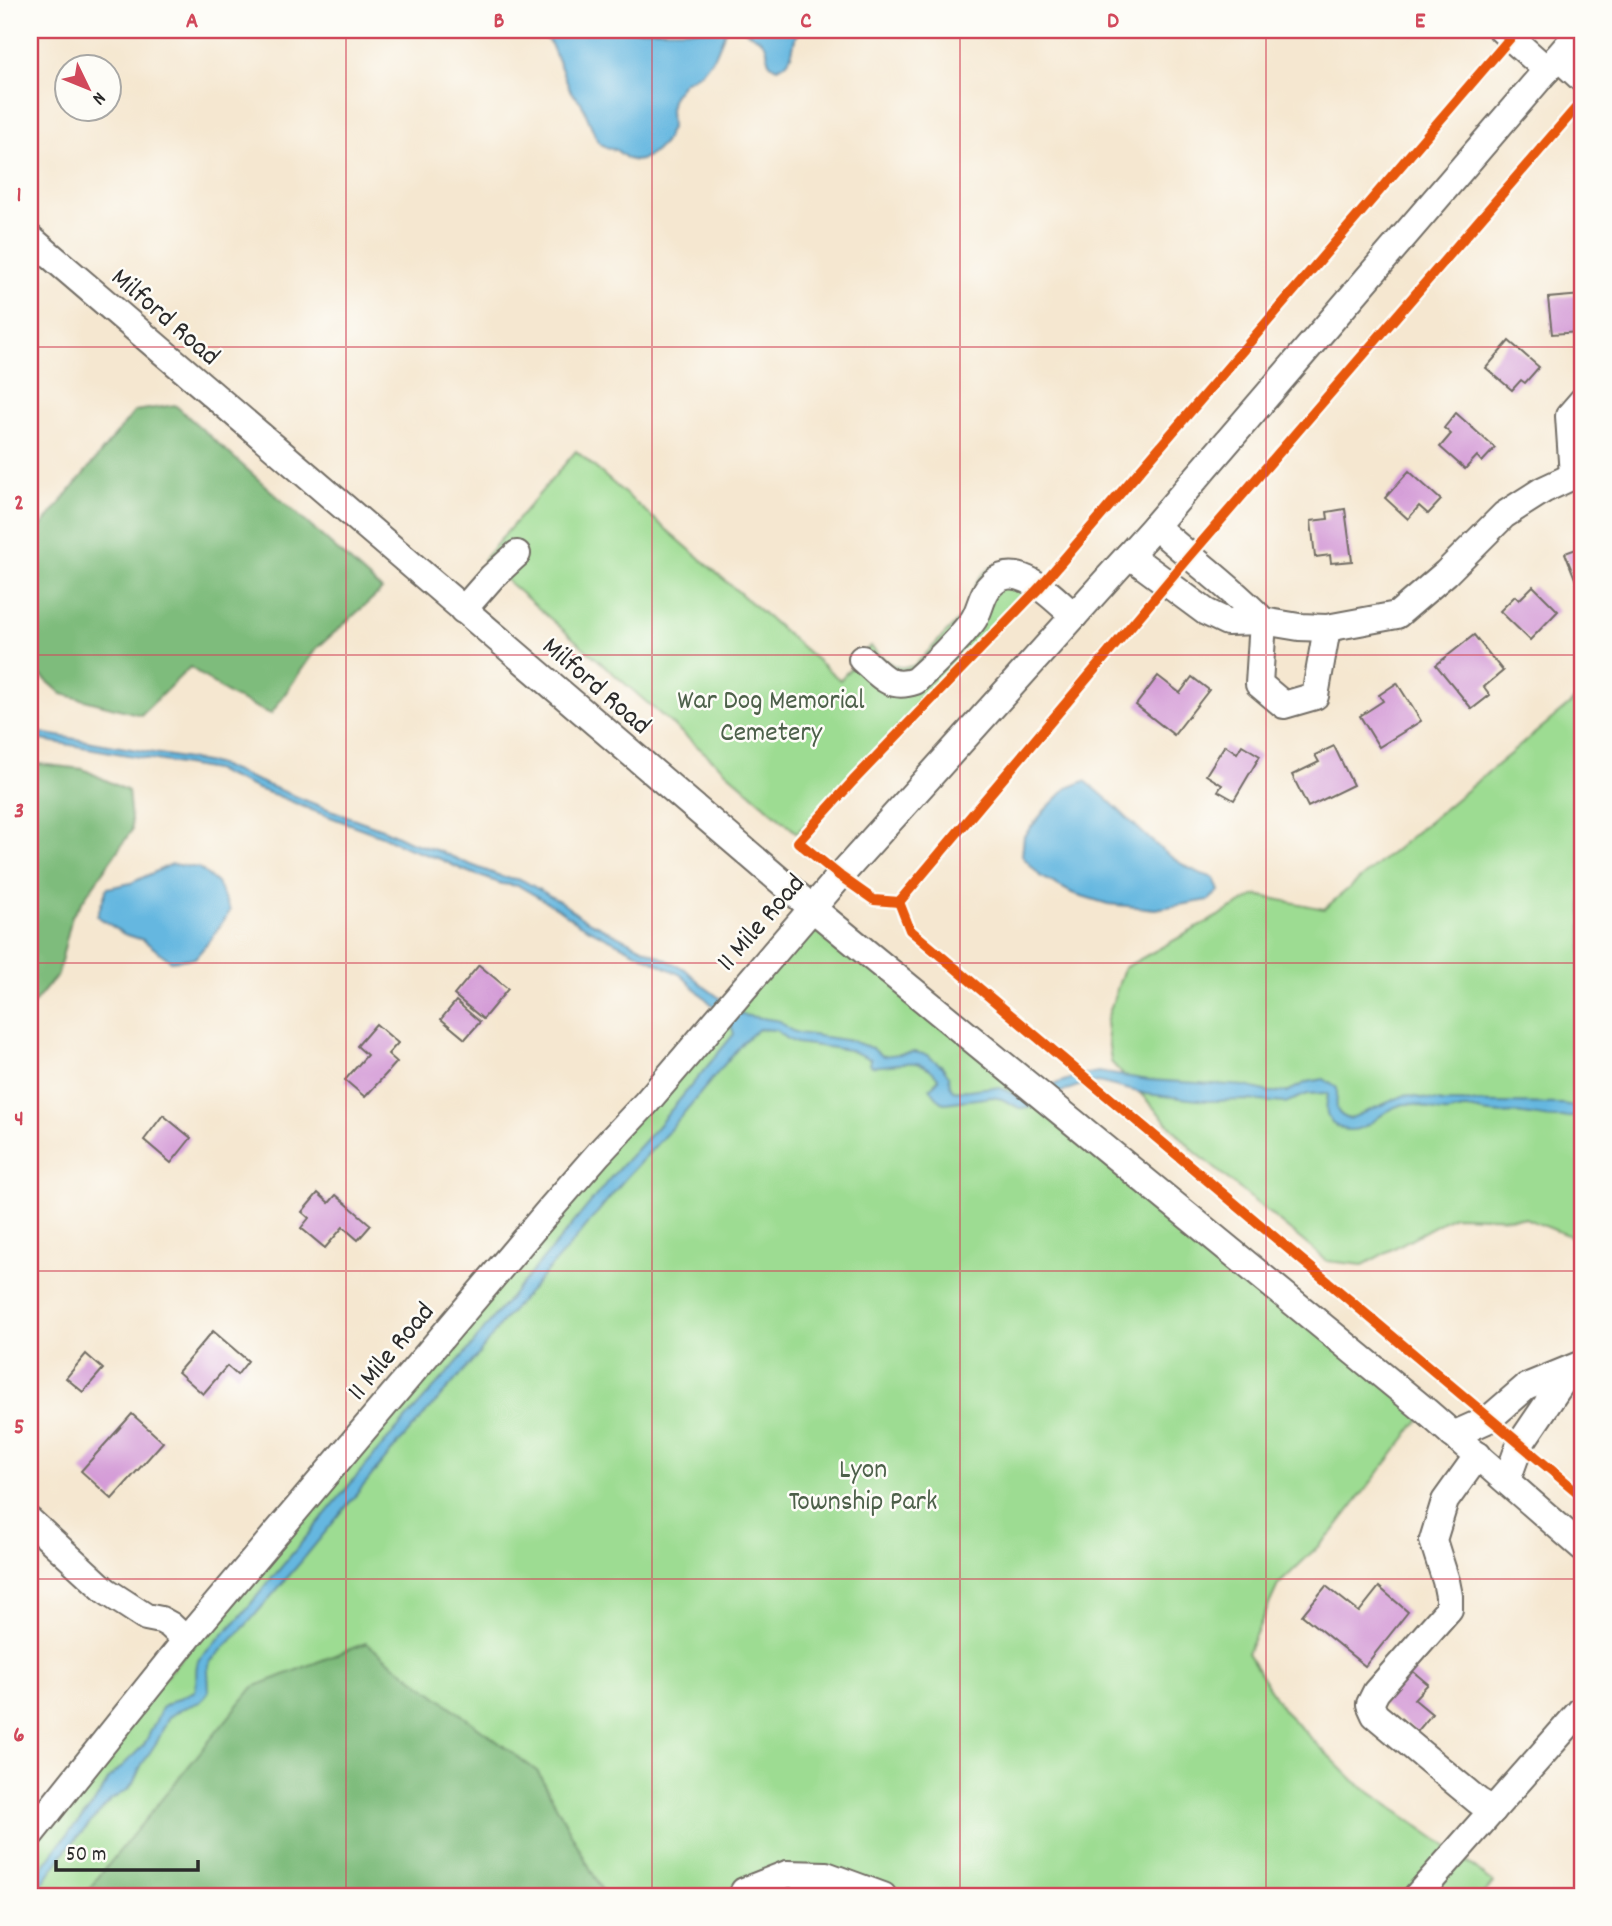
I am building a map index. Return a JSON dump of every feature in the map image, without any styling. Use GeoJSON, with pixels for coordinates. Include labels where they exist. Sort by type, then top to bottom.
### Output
{"type":"FeatureCollection","features":[{"type":"Feature","properties":{"kind":"street"},"geometry":{"type":"LineString","coordinates":[[1502,30],[1563,46],[1582,79]]}},
{"type":"Feature","properties":{"kind":"street","name":"11 Mile Road"},"geometry":{"type":"LineString","coordinates":[[30,1835],[186,1640],[551,1208],[646,1103],[812,908],[1155,526],[1563,46]]}},
{"type":"Feature","properties":{"kind":"street","name":"Milford Road"},"geometry":{"type":"LineString","coordinates":[[30,238],[812,908],[1478,1455],[1582,1547]]}},
{"type":"Feature","properties":{"kind":"street"},"geometry":{"type":"LineString","coordinates":[[1129,555],[1206,612],[1227,622],[1262,621],[1327,628],[1396,615],[1446,573],[1504,515],[1543,490],[1578,476],[1569,415],[1582,401]]}},
{"type":"Feature","properties":{"kind":"street"},"geometry":{"type":"LineString","coordinates":[[1155,526],[1240,597],[1262,621],[1259,684],[1284,705],[1315,696],[1327,628]]}},
{"type":"Feature","properties":{"kind":"street"},"geometry":{"type":"LineString","coordinates":[[463,610],[517,554]]}},
{"type":"Feature","properties":{"kind":"street"},"geometry":{"type":"LineString","coordinates":[[862,659],[886,680],[895,684],[904,685],[915,681],[972,622],[989,587],[998,579],[1009,576],[1031,580],[1074,616]]}},
{"type":"Feature","properties":{"kind":"street"},"geometry":{"type":"LineString","coordinates":[[1453,1435],[1489,1419],[1527,1387],[1577,1366]]}},
{"type":"Feature","properties":{"kind":"street"},"geometry":{"type":"LineString","coordinates":[[1507,1480],[1520,1444],[1577,1366]]}},
{"type":"Feature","properties":{"kind":"street"},"geometry":{"type":"LineString","coordinates":[[1478,1455],[1445,1500],[1433,1540],[1446,1581],[1449,1609],[1376,1692],[1370,1704],[1375,1715],[1478,1801],[1493,1810]]}},
{"type":"Feature","properties":{"kind":"street"},"geometry":{"type":"LineString","coordinates":[[30,1521],[106,1591],[146,1617],[170,1625],[186,1640]]}},
{"type":"Feature","properties":{"kind":"street"},"geometry":{"type":"LineString","coordinates":[[1418,1896],[1582,1709]]}},
{"type":"Feature","properties":{"kind":"street"},"geometry":{"type":"LineString","coordinates":[[744,1891],[787,1874],[827,1875],[883,1896]]}},
{"type":"Feature","properties":{"kind":"green space"},"geometry":{"type":"Polygon","coordinates":[[[175,405],[382,590],[316,649],[271,714],[231,696],[190,667],[141,715],[62,694],[30,666],[30,540],[135,411],[175,405]]]}},
{"type":"Feature","properties":{"kind":"green space","name":"War Dog Memorial Cemetery"},"geometry":{"type":"Polygon","coordinates":[[[576,451],[840,680],[870,646],[896,666],[915,665],[963,615],[977,582],[990,568],[1018,563],[1045,573],[797,833],[483,560],[576,451]]]}},
{"type":"Feature","properties":{"kind":"green space"},"geometry":{"type":"Polygon","coordinates":[[[1582,694],[1582,1241],[1525,1218],[1453,1216],[1363,1265],[1327,1261],[1194,1151],[1111,1062],[1106,1022],[1124,968],[1256,895],[1324,909],[1582,694]]]}},
{"type":"Feature","properties":{"kind":"green space"},"geometry":{"type":"Polygon","coordinates":[[[30,763],[83,769],[128,791],[132,830],[72,916],[58,974],[30,1008],[30,763]]]}},
{"type":"Feature","properties":{"kind":"green space","name":"Lyon Township Park"},"geometry":{"type":"Polygon","coordinates":[[[812,908],[1426,1411],[1332,1533],[1278,1585],[1247,1653],[1284,1711],[1354,1781],[1455,1852],[1493,1883],[1482,1896],[30,1896],[30,1838],[812,908]]]}},
{"type":"Feature","properties":{"kind":"green space"},"geometry":{"type":"Polygon","coordinates":[[[366,1643],[538,1772],[605,1896],[83,1896],[253,1687],[366,1643]]]}},
{"type":"Feature","properties":{"kind":"water"},"geometry":{"type":"Polygon","coordinates":[[[538,30],[726,30],[716,54],[702,72],[684,82],[673,96],[670,109],[671,128],[664,143],[655,152],[635,161],[598,142],[581,102],[571,92],[551,44],[538,30]]]}},
{"type":"Feature","properties":{"kind":"water"},"geometry":{"type":"Polygon","coordinates":[[[744,30],[799,30],[791,56],[784,65],[777,68],[769,63],[764,43],[744,30]]]}},
{"type":"Feature","properties":{"kind":"water"},"geometry":{"type":"Polygon","coordinates":[[[30,731],[216,764],[410,842],[503,877],[522,880],[561,902],[582,918],[685,969],[743,1015],[780,1021],[798,1033],[852,1041],[883,1056],[915,1052],[927,1055],[942,1066],[949,1076],[953,1090],[999,1088],[1026,1098],[1058,1083],[1098,1072],[1149,1080],[1245,1086],[1269,1092],[1287,1092],[1307,1082],[1324,1079],[1337,1088],[1338,1110],[1343,1117],[1349,1119],[1405,1095],[1443,1102],[1562,1104],[1582,1107],[1582,1117],[1551,1118],[1467,1109],[1443,1112],[1406,1104],[1352,1130],[1343,1129],[1329,1120],[1326,1093],[1308,1094],[1285,1103],[1207,1101],[1146,1094],[1098,1082],[1061,1092],[1028,1108],[1019,1108],[992,1097],[945,1103],[941,1102],[930,1088],[939,1079],[924,1065],[909,1063],[872,1066],[871,1059],[849,1050],[796,1043],[776,1030],[759,1029],[744,1041],[503,1321],[478,1355],[391,1452],[300,1563],[210,1662],[209,1690],[206,1696],[200,1702],[181,1709],[168,1718],[133,1784],[111,1800],[68,1848],[33,1896],[30,1896],[30,1885],[61,1842],[93,1805],[109,1779],[144,1745],[162,1708],[195,1691],[199,1659],[239,1618],[381,1447],[470,1348],[495,1315],[734,1034],[730,1022],[681,975],[579,924],[519,886],[502,884],[463,870],[214,770],[30,738],[30,731]]]}},
{"type":"Feature","properties":{"kind":"water"},"geometry":{"type":"Polygon","coordinates":[[[1085,781],[1161,849],[1195,871],[1214,878],[1219,891],[1209,900],[1155,909],[1108,904],[1072,893],[1040,876],[1022,856],[1024,836],[1067,788],[1085,781]]]}},
{"type":"Feature","properties":{"kind":"water"},"geometry":{"type":"Polygon","coordinates":[[[172,864],[199,868],[217,883],[230,911],[195,958],[171,961],[143,940],[124,934],[97,916],[107,888],[131,883],[172,864]]]}},
{"type":"Feature","properties":{"kind":"building"},"geometry":{"type":"Polygon","coordinates":[[[1582,295],[1582,343],[1579,332],[1552,334],[1548,298],[1582,295]]]}},
{"type":"Feature","properties":{"kind":"building"},"geometry":{"type":"Polygon","coordinates":[[[1509,341],[1539,367],[1525,383],[1521,380],[1512,390],[1486,368],[1509,341]]]}},
{"type":"Feature","properties":{"kind":"building"},"geometry":{"type":"Polygon","coordinates":[[[1456,413],[1495,448],[1482,462],[1477,456],[1465,469],[1440,447],[1451,434],[1444,428],[1456,413]]]}},
{"type":"Feature","properties":{"kind":"building"},"geometry":{"type":"Polygon","coordinates":[[[1409,471],[1441,500],[1428,514],[1419,506],[1408,519],[1385,498],[1409,471]]]}},
{"type":"Feature","properties":{"kind":"building"},"geometry":{"type":"Polygon","coordinates":[[[1345,509],[1352,561],[1331,563],[1330,555],[1315,557],[1311,521],[1328,519],[1327,512],[1345,509]]]}},
{"type":"Feature","properties":{"kind":"building"},"geometry":{"type":"Polygon","coordinates":[[[1582,547],[1582,584],[1578,586],[1565,553],[1582,547]]]}},
{"type":"Feature","properties":{"kind":"building"},"geometry":{"type":"Polygon","coordinates":[[[1533,586],[1558,611],[1530,640],[1500,611],[1515,596],[1519,600],[1533,586]]]}},
{"type":"Feature","properties":{"kind":"building"},"geometry":{"type":"Polygon","coordinates":[[[1474,635],[1503,671],[1484,687],[1490,695],[1472,709],[1436,665],[1474,635]]]}},
{"type":"Feature","properties":{"kind":"building"},"geometry":{"type":"Polygon","coordinates":[[[1158,676],[1180,693],[1192,677],[1209,690],[1174,735],[1136,705],[1158,676]]]}},
{"type":"Feature","properties":{"kind":"building"},"geometry":{"type":"Polygon","coordinates":[[[1397,683],[1421,721],[1379,747],[1360,716],[1383,701],[1379,695],[1397,683]]]}},
{"type":"Feature","properties":{"kind":"building"},"geometry":{"type":"Polygon","coordinates":[[[1225,745],[1237,753],[1242,745],[1260,756],[1234,800],[1218,791],[1222,785],[1206,775],[1225,745]]]}},
{"type":"Feature","properties":{"kind":"building"},"geometry":{"type":"Polygon","coordinates":[[[1334,746],[1353,785],[1308,807],[1292,775],[1319,762],[1315,755],[1334,746]]]}},
{"type":"Feature","properties":{"kind":"building"},"geometry":{"type":"Polygon","coordinates":[[[479,965],[508,989],[483,1019],[454,995],[479,965]]]}},
{"type":"Feature","properties":{"kind":"building"},"geometry":{"type":"Polygon","coordinates":[[[456,1001],[480,1022],[465,1039],[441,1019],[456,1001]]]}},
{"type":"Feature","properties":{"kind":"building"},"geometry":{"type":"Polygon","coordinates":[[[376,1024],[398,1043],[388,1054],[397,1062],[365,1097],[345,1080],[367,1055],[357,1046],[376,1024]]]}},
{"type":"Feature","properties":{"kind":"building"},"geometry":{"type":"Polygon","coordinates":[[[163,1115],[191,1138],[171,1163],[144,1140],[163,1115]]]}},
{"type":"Feature","properties":{"kind":"building"},"geometry":{"type":"Polygon","coordinates":[[[318,1193],[329,1203],[336,1195],[371,1225],[358,1240],[343,1227],[325,1248],[301,1228],[309,1218],[302,1212],[318,1193]]]}},
{"type":"Feature","properties":{"kind":"building"},"geometry":{"type":"Polygon","coordinates":[[[213,1331],[248,1361],[237,1375],[227,1366],[203,1394],[178,1372],[213,1331]]]}},
{"type":"Feature","properties":{"kind":"building"},"geometry":{"type":"Polygon","coordinates":[[[86,1354],[103,1369],[83,1392],[66,1378],[86,1354]]]}},
{"type":"Feature","properties":{"kind":"building"},"geometry":{"type":"Polygon","coordinates":[[[132,1414],[163,1442],[112,1499],[81,1471],[132,1414]]]}},
{"type":"Feature","properties":{"kind":"building"},"geometry":{"type":"Polygon","coordinates":[[[1326,1586],[1359,1612],[1379,1587],[1408,1612],[1365,1666],[1302,1615],[1326,1586]]]}},
{"type":"Feature","properties":{"kind":"building"},"geometry":{"type":"Polygon","coordinates":[[[1410,1669],[1428,1684],[1414,1699],[1432,1714],[1417,1732],[1382,1703],[1410,1669]]]}},
{"type":"Feature","properties":{"kind":"cycle path"},"geometry":{"type":"LineString","coordinates":[[1517,30],[1040,587],[798,842],[874,900],[899,902],[1189,557],[1582,101]]}},
{"type":"Feature","properties":{"kind":"cycle path"},"geometry":{"type":"LineString","coordinates":[[899,902],[910,930],[1582,1496]]}}]}
